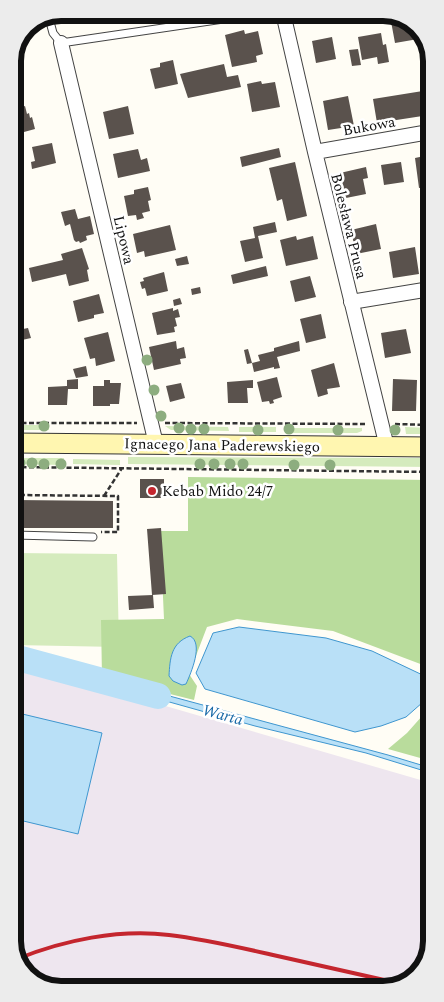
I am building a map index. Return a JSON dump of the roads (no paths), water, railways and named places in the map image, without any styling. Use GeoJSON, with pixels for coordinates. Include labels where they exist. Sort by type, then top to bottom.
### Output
{"type":"FeatureCollection","features":[{"type":"Feature","properties":{"kind":"main road","name":"Ignacego Jana Paderewskiego"},"geometry":{"type":"LineString","coordinates":[[21,442],[423,447]]}},
{"type":"Feature","properties":{"kind":"street","name":"Bolesława Prusa"},"geometry":{"type":"LineString","coordinates":[[285,21],[387,447]]}},
{"type":"Feature","properties":{"kind":"street","name":"Lipowa"},"geometry":{"type":"LineString","coordinates":[[61,43],[156,444]]}},
{"type":"Feature","properties":{"kind":"street","name":"Bukowa"},"geometry":{"type":"LineString","coordinates":[[315,152],[423,133]]}},
{"type":"Feature","properties":{"kind":"street"},"geometry":{"type":"LineString","coordinates":[[351,302],[423,290]]}},
{"type":"Feature","properties":{"kind":"lane"},"geometry":{"type":"LineString","coordinates":[[50,23],[53,33],[61,43],[211,21]]}},
{"type":"Feature","properties":{"kind":"lane"},"geometry":{"type":"LineString","coordinates":[[21,535],[92,536]]}},
{"type":"Feature","properties":{"kind":"water"},"geometry":{"type":"Polygon","coordinates":[[[239,627],[326,638],[372,651],[423,675],[423,702],[406,717],[381,726],[355,732],[205,689],[196,673],[213,633],[239,627]]]}},
{"type":"Feature","properties":{"kind":"water"},"geometry":{"type":"Polygon","coordinates":[[[190,636],[196,645],[195,658],[186,684],[182,685],[173,681],[169,676],[170,663],[175,647],[190,636]]]}},
{"type":"Feature","properties":{"kind":"water"},"geometry":{"type":"Polygon","coordinates":[[[21,657],[115,683],[114,686],[51,668],[21,662],[21,657]]]}},
{"type":"Feature","properties":{"kind":"water"},"geometry":{"type":"Polygon","coordinates":[[[125,684],[388,755],[423,766],[423,771],[366,753],[255,726],[123,689],[125,684]]]}},
{"type":"Feature","properties":{"kind":"water"},"geometry":{"type":"Polygon","coordinates":[[[21,714],[102,733],[78,834],[21,820],[21,714]]]}},
{"type":"Feature","properties":{"kind":"waterway","name":"Warta"},"geometry":{"type":"LineString","coordinates":[[21,659],[158,696]]}},
{"type":"Feature","properties":{"kind":"railway"},"geometry":{"type":"LineString","coordinates":[[24,956],[72,941],[111,935],[169,935],[221,944],[386,980]]}},
{"type":"Feature","properties":{"kind":"place","name":"Kebab Mido 24/7"},"geometry":{"type":"Point","coordinates":[152,491]}}]}
